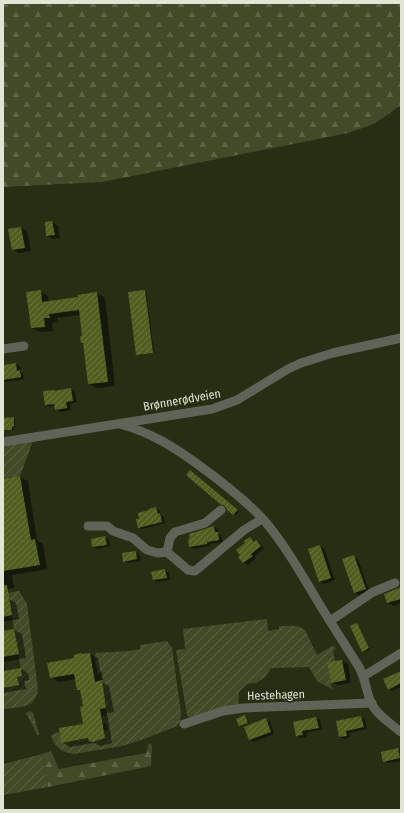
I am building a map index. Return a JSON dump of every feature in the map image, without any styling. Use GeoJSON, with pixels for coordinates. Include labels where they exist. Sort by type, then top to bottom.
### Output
{"type":"FeatureCollection","features":[{"type":"Feature","properties":{"kind":"street","name":"Brønnerødveien"},"geometry":{"type":"LineString","coordinates":[[3,442],[120,424],[140,419],[212,409],[226,405],[248,395],[288,369],[301,363],[333,353],[401,338]]}},
{"type":"Feature","properties":{"kind":"street"},"geometry":{"type":"LineString","coordinates":[[3,349],[24,346]]}},
{"type":"Feature","properties":{"kind":"street"},"geometry":{"type":"LineString","coordinates":[[120,424],[162,440],[182,453],[235,493],[262,519],[281,542],[364,676],[372,703],[383,717],[401,732]]}},
{"type":"Feature","properties":{"kind":"street"},"geometry":{"type":"LineString","coordinates":[[167,552],[170,538],[175,532],[205,523],[221,510]]}},
{"type":"Feature","properties":{"kind":"street"},"geometry":{"type":"LineString","coordinates":[[88,526],[106,526],[114,531],[133,538],[147,550],[158,553],[167,552],[188,570],[195,571],[244,530],[262,519]]}},
{"type":"Feature","properties":{"kind":"street"},"geometry":{"type":"LineString","coordinates":[[330,621],[373,592],[395,583]]}},
{"type":"Feature","properties":{"kind":"street"},"geometry":{"type":"LineString","coordinates":[[364,676],[401,653]]}},
{"type":"Feature","properties":{"kind":"street","name":"Hestehagen"},"geometry":{"type":"LineString","coordinates":[[184,724],[224,711],[242,708],[372,703]]}},
{"type":"Feature","properties":{"kind":"green space"},"geometry":{"type":"Polygon","coordinates":[[[3,3],[401,3],[401,105],[374,124],[348,133],[102,182],[3,187],[3,3]]]}},
{"type":"Feature","properties":{"kind":"green space"},"geometry":{"type":"Polygon","coordinates":[[[33,441],[20,476],[3,479],[3,446],[33,441]]]}},
{"type":"Feature","properties":{"kind":"green space"},"geometry":{"type":"Polygon","coordinates":[[[19,591],[27,604],[38,689],[37,696],[31,704],[3,709],[3,688],[18,685],[17,677],[22,676],[8,593],[19,591]]]}},
{"type":"Feature","properties":{"kind":"green space"},"geometry":{"type":"Polygon","coordinates":[[[267,619],[268,631],[279,629],[279,626],[296,626],[305,630],[317,655],[332,646],[336,648],[333,651],[335,661],[327,662],[332,689],[317,681],[309,667],[271,668],[265,677],[256,683],[247,684],[239,692],[238,707],[190,718],[187,715],[176,650],[185,649],[183,629],[267,619]]]}},
{"type":"Feature","properties":{"kind":"green space"},"geometry":{"type":"Polygon","coordinates":[[[167,641],[172,648],[181,713],[180,721],[177,726],[122,746],[73,754],[65,752],[56,745],[51,735],[59,732],[62,743],[88,738],[89,741],[93,742],[105,738],[103,731],[108,730],[106,723],[102,723],[101,717],[107,716],[103,680],[102,672],[98,675],[94,656],[96,655],[95,653],[130,651],[140,649],[140,645],[167,641]]]}},
{"type":"Feature","properties":{"kind":"green space"},"geometry":{"type":"Polygon","coordinates":[[[30,711],[33,713],[39,734],[38,736],[26,713],[30,711]]]}},
{"type":"Feature","properties":{"kind":"green space"},"geometry":{"type":"Polygon","coordinates":[[[149,743],[152,745],[151,766],[48,787],[42,754],[51,751],[59,769],[146,753],[149,743]]]}},
{"type":"Feature","properties":{"kind":"green space"},"geometry":{"type":"Polygon","coordinates":[[[42,754],[48,787],[3,795],[3,761],[4,764],[42,754]]]}},
{"type":"Feature","properties":{"kind":"building"},"geometry":{"type":"Polygon","coordinates":[[[52,221],[55,235],[46,236],[45,222],[52,221]]]}},
{"type":"Feature","properties":{"kind":"building"},"geometry":{"type":"Polygon","coordinates":[[[21,227],[25,248],[12,250],[8,229],[21,227]]]}},
{"type":"Feature","properties":{"kind":"building"},"geometry":{"type":"Polygon","coordinates":[[[41,290],[42,302],[78,297],[77,295],[97,292],[108,382],[88,384],[83,343],[81,343],[80,336],[82,336],[79,310],[49,314],[50,318],[44,318],[45,327],[31,328],[26,292],[41,290]]]}},
{"type":"Feature","properties":{"kind":"building"},"geometry":{"type":"Polygon","coordinates":[[[145,290],[153,353],[136,355],[128,292],[145,290]]]}},
{"type":"Feature","properties":{"kind":"building"},"geometry":{"type":"Polygon","coordinates":[[[16,363],[17,371],[20,370],[21,377],[3,380],[3,365],[16,363]]]}},
{"type":"Feature","properties":{"kind":"building"},"geometry":{"type":"Polygon","coordinates":[[[71,388],[73,401],[66,402],[67,408],[55,410],[54,404],[45,405],[43,391],[71,388]]]}},
{"type":"Feature","properties":{"kind":"building"},"geometry":{"type":"Polygon","coordinates":[[[14,417],[14,426],[12,427],[12,430],[3,430],[3,418],[14,417]]]}},
{"type":"Feature","properties":{"kind":"building"},"geometry":{"type":"Polygon","coordinates":[[[190,470],[238,510],[233,515],[227,510],[225,506],[220,504],[186,475],[190,470]]]}},
{"type":"Feature","properties":{"kind":"building"},"geometry":{"type":"Polygon","coordinates":[[[20,476],[31,540],[35,539],[40,565],[3,571],[3,479],[20,476]]]}},
{"type":"Feature","properties":{"kind":"building"},"geometry":{"type":"Polygon","coordinates":[[[156,507],[158,514],[160,513],[162,522],[138,528],[136,519],[139,519],[138,513],[156,507]]]}},
{"type":"Feature","properties":{"kind":"building"},"geometry":{"type":"Polygon","coordinates":[[[214,526],[215,532],[218,532],[219,540],[189,547],[189,534],[214,526]]]}},
{"type":"Feature","properties":{"kind":"building"},"geometry":{"type":"Polygon","coordinates":[[[105,536],[107,545],[92,547],[91,539],[105,536]]]}},
{"type":"Feature","properties":{"kind":"building"},"geometry":{"type":"Polygon","coordinates":[[[250,537],[254,542],[256,540],[261,546],[251,554],[253,556],[243,563],[238,557],[240,555],[236,550],[250,537]]]}},
{"type":"Feature","properties":{"kind":"building"},"geometry":{"type":"Polygon","coordinates":[[[320,545],[331,578],[319,582],[308,549],[320,545]]]}},
{"type":"Feature","properties":{"kind":"building"},"geometry":{"type":"Polygon","coordinates":[[[136,551],[137,559],[123,562],[122,553],[136,551]]]}},
{"type":"Feature","properties":{"kind":"building"},"geometry":{"type":"Polygon","coordinates":[[[354,555],[366,589],[354,593],[342,559],[354,555]]]}},
{"type":"Feature","properties":{"kind":"building"},"geometry":{"type":"Polygon","coordinates":[[[165,569],[167,578],[153,580],[151,572],[165,569]]]}},
{"type":"Feature","properties":{"kind":"building"},"geometry":{"type":"Polygon","coordinates":[[[3,585],[7,585],[12,615],[3,617],[3,585]]]}},
{"type":"Feature","properties":{"kind":"building"},"geometry":{"type":"Polygon","coordinates":[[[401,587],[401,599],[387,603],[384,594],[401,587]]]}},
{"type":"Feature","properties":{"kind":"building"},"geometry":{"type":"Polygon","coordinates":[[[357,623],[369,648],[362,652],[350,626],[357,623]]]}},
{"type":"Feature","properties":{"kind":"building"},"geometry":{"type":"Polygon","coordinates":[[[14,629],[19,654],[3,657],[3,631],[14,629]]]}},
{"type":"Feature","properties":{"kind":"building"},"geometry":{"type":"Polygon","coordinates":[[[90,653],[95,682],[102,680],[106,708],[100,709],[105,738],[93,742],[89,741],[88,738],[61,743],[59,728],[83,724],[80,707],[83,706],[80,690],[77,690],[74,674],[50,678],[47,663],[74,658],[74,655],[90,653]]]}},
{"type":"Feature","properties":{"kind":"building"},"geometry":{"type":"Polygon","coordinates":[[[342,660],[346,680],[331,683],[327,662],[342,660]]]}},
{"type":"Feature","properties":{"kind":"building"},"geometry":{"type":"Polygon","coordinates":[[[21,668],[22,676],[17,677],[19,685],[3,688],[3,671],[21,668]]]}},
{"type":"Feature","properties":{"kind":"building"},"geometry":{"type":"Polygon","coordinates":[[[401,671],[401,683],[388,690],[383,679],[401,671]]]}},
{"type":"Feature","properties":{"kind":"building"},"geometry":{"type":"Polygon","coordinates":[[[245,715],[248,723],[239,726],[236,719],[245,715]]]}},
{"type":"Feature","properties":{"kind":"building"},"geometry":{"type":"Polygon","coordinates":[[[361,716],[364,727],[346,731],[347,736],[339,737],[336,721],[361,716]]]}},
{"type":"Feature","properties":{"kind":"building"},"geometry":{"type":"Polygon","coordinates":[[[316,717],[319,728],[302,731],[303,735],[296,736],[293,722],[316,717]]]}},
{"type":"Feature","properties":{"kind":"building"},"geometry":{"type":"Polygon","coordinates":[[[266,718],[271,732],[249,740],[244,727],[266,718]]]}},
{"type":"Feature","properties":{"kind":"building"},"geometry":{"type":"Polygon","coordinates":[[[398,748],[400,758],[383,762],[381,752],[398,748]]]}}]}
